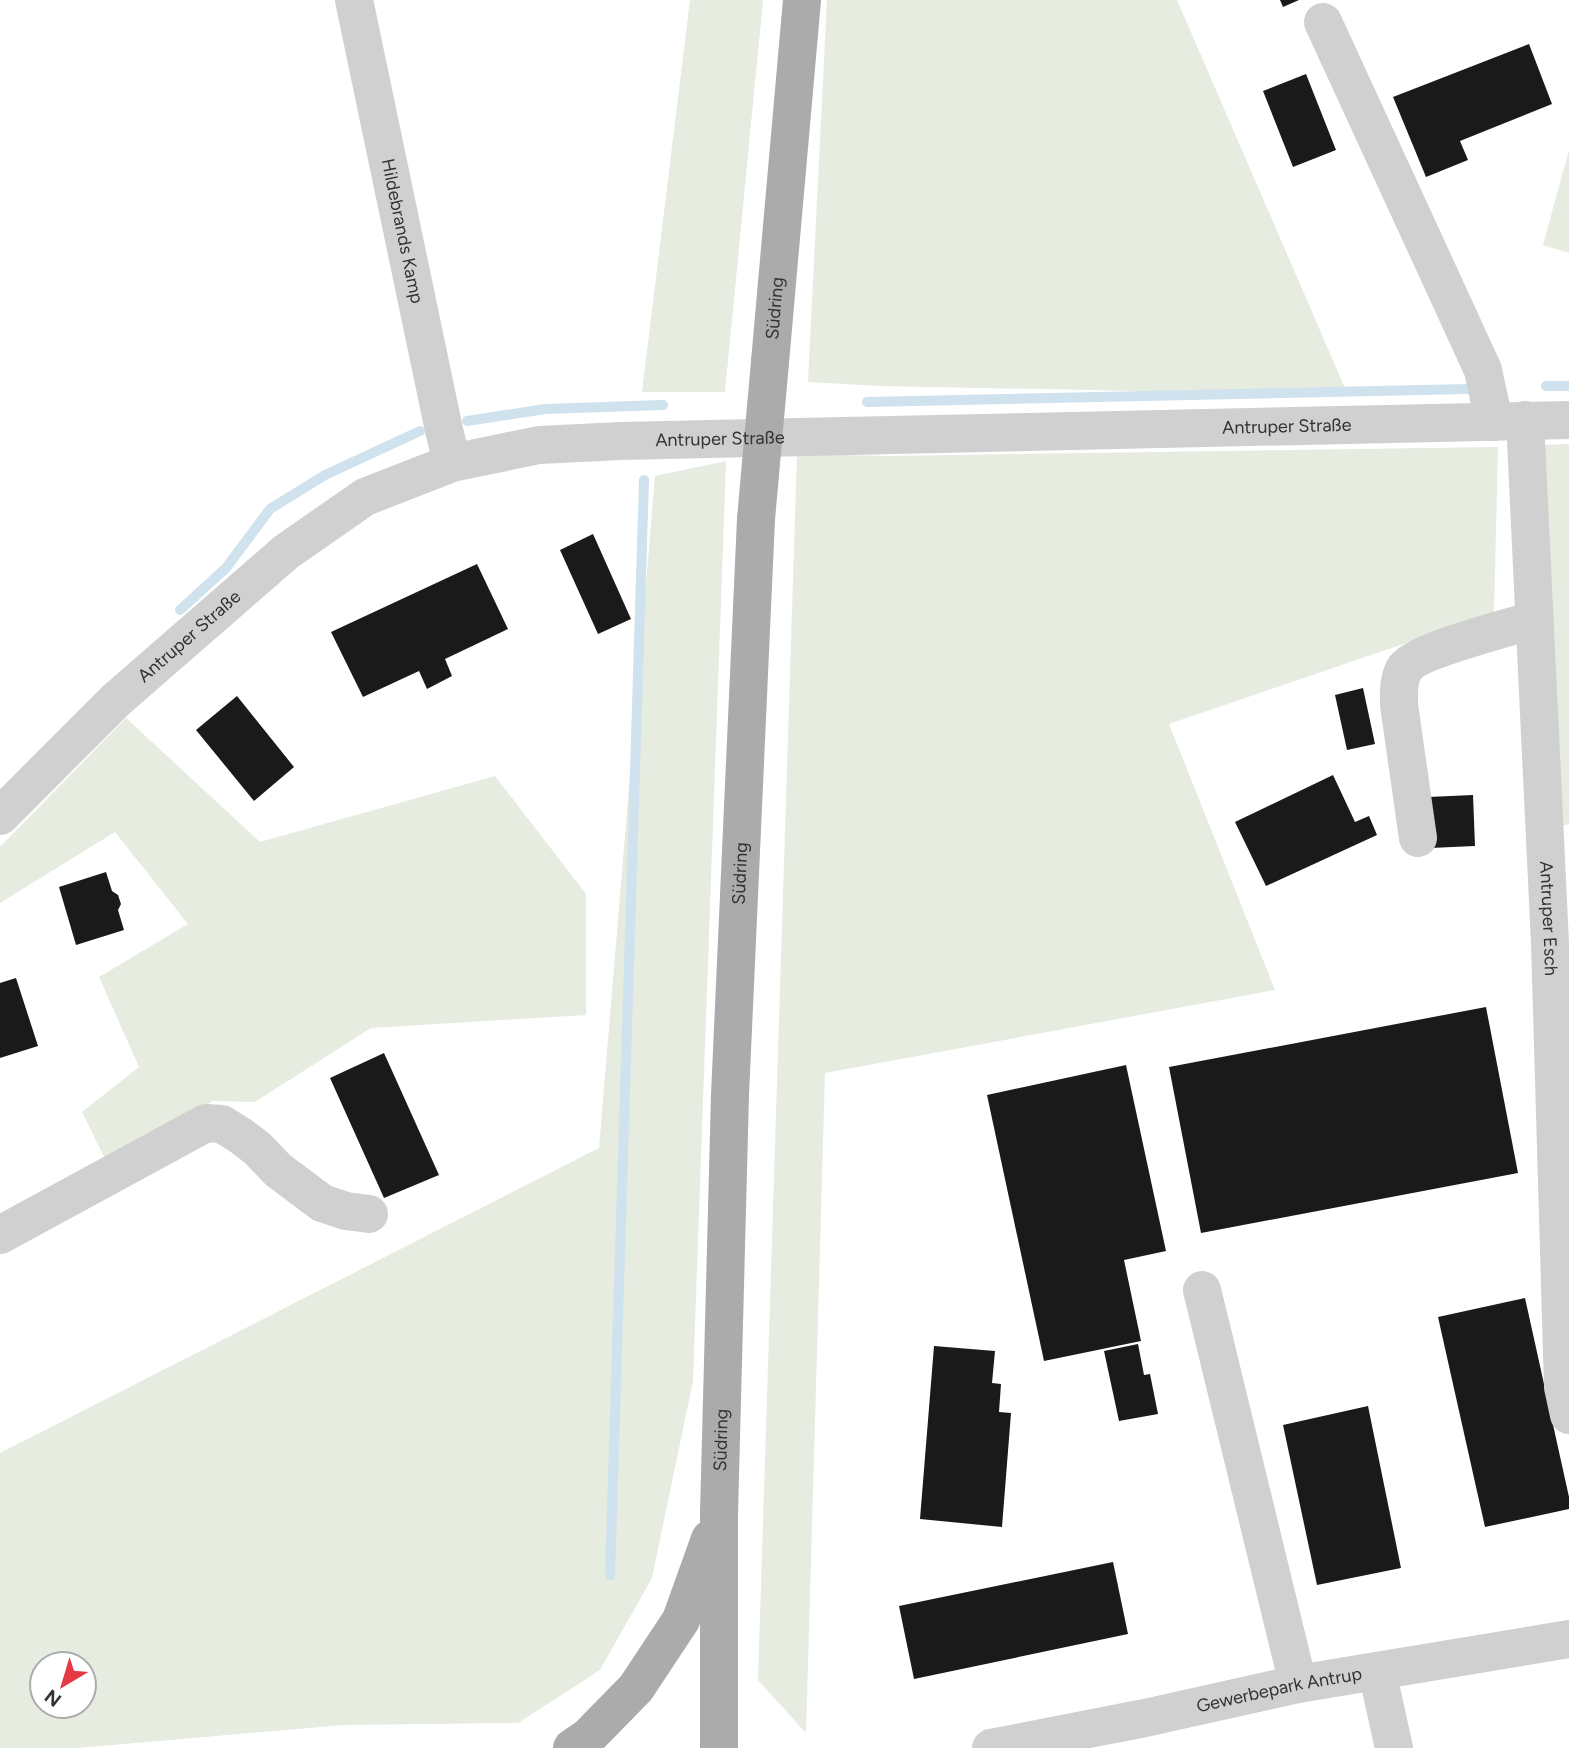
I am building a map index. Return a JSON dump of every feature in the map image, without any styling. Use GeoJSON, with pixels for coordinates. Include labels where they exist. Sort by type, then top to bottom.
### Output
{"type":"FeatureCollection","features":[{"type":"Feature","properties":{"kind":"main road","name":"Südring"},"geometry":{"type":"LineString","coordinates":[[719,1748],[719,1514],[730,1095],[756,519],[802,0]]}},
{"type":"Feature","properties":{"kind":"main road"},"geometry":{"type":"LineString","coordinates":[[572,1748],[588,1737],[636,1688],[681,1620],[719,1514]]}},
{"type":"Feature","properties":{"kind":"street","name":"Hildebrands Kamp"},"geometry":{"type":"LineString","coordinates":[[354,0],[452,463]]}},
{"type":"Feature","properties":{"kind":"street","name":"Antruper Esch"},"geometry":{"type":"LineString","coordinates":[[1323,22],[1509,421],[1534,620],[1550,943],[1563,1387],[1569,1415]]}},
{"type":"Feature","properties":{"kind":"street","name":"Antruper Straße"},"geometry":{"type":"LineString","coordinates":[[0,816],[116,700],[286,552],[365,497],[452,463],[539,445],[621,441],[1569,420]]}},
{"type":"Feature","properties":{"kind":"street"},"geometry":{"type":"LineString","coordinates":[[1419,838],[1399,705],[1399,687],[1406,667],[1429,652],[1534,620]]}},
{"type":"Feature","properties":{"kind":"street"},"geometry":{"type":"LineString","coordinates":[[0,1235],[206,1123],[222,1124],[241,1136],[278,1170],[322,1203],[346,1211],[369,1214]]}},
{"type":"Feature","properties":{"kind":"street"},"geometry":{"type":"LineString","coordinates":[[1202,1290],[1298,1684]]}},
{"type":"Feature","properties":{"kind":"street","name":"Gewerbepark Antrup"},"geometry":{"type":"LineString","coordinates":[[991,1748],[1298,1684],[1569,1639]]}},
{"type":"Feature","properties":{"kind":"street"},"geometry":{"type":"LineString","coordinates":[[1377,1671],[1394,1748]]}},
{"type":"Feature","properties":{"kind":"shaded area"},"geometry":{"type":"Polygon","coordinates":[[[690,0],[763,0],[725,392],[642,392],[690,0]]]}},
{"type":"Feature","properties":{"kind":"shaded area"},"geometry":{"type":"Polygon","coordinates":[[[827,0],[1177,0],[1348,395],[880,386],[808,382],[827,0]]]}},
{"type":"Feature","properties":{"kind":"shaded area"},"geometry":{"type":"Polygon","coordinates":[[[1569,150],[1569,253],[1543,245],[1569,150]]]}},
{"type":"Feature","properties":{"kind":"shaded area"},"geometry":{"type":"Polygon","coordinates":[[[1569,444],[1569,824],[1558,827],[1542,445],[1569,444]]]}},
{"type":"Feature","properties":{"kind":"shaded area"},"geometry":{"type":"Polygon","coordinates":[[[1498,447],[1494,613],[1169,724],[1275,990],[825,1073],[806,1733],[758,1680],[797,454],[888,456],[1498,447]]]}},
{"type":"Feature","properties":{"kind":"shaded area"},"geometry":{"type":"Polygon","coordinates":[[[726,461],[693,1381],[652,1578],[600,1670],[518,1723],[344,1725],[78,1748],[0,1748],[0,1453],[599,1148],[655,476],[726,461]]]}},
{"type":"Feature","properties":{"kind":"shaded area"},"geometry":{"type":"Polygon","coordinates":[[[126,718],[260,842],[495,776],[586,894],[586,1015],[371,1028],[255,1102],[213,1101],[106,1161],[82,1112],[139,1067],[99,977],[188,924],[115,832],[0,903],[0,847],[126,718]]]}},
{"type":"Feature","properties":{"kind":"building"},"geometry":{"type":"Polygon","coordinates":[[[1280,0],[1299,0],[1283,7],[1280,0]]]}},
{"type":"Feature","properties":{"kind":"building"},"geometry":{"type":"Polygon","coordinates":[[[1529,44],[1552,104],[1460,141],[1468,160],[1426,177],[1393,97],[1529,44]]]}},
{"type":"Feature","properties":{"kind":"building"},"geometry":{"type":"Polygon","coordinates":[[[1306,74],[1336,150],[1293,167],[1263,91],[1306,74]]]}},
{"type":"Feature","properties":{"kind":"building"},"geometry":{"type":"Polygon","coordinates":[[[593,534],[631,619],[598,634],[560,550],[593,534]]]}},
{"type":"Feature","properties":{"kind":"building"},"geometry":{"type":"Polygon","coordinates":[[[477,564],[508,629],[445,659],[452,676],[427,689],[419,671],[363,697],[331,632],[477,564]]]}},
{"type":"Feature","properties":{"kind":"building"},"geometry":{"type":"Polygon","coordinates":[[[1363,688],[1375,744],[1347,750],[1335,695],[1363,688]]]}},
{"type":"Feature","properties":{"kind":"building"},"geometry":{"type":"Polygon","coordinates":[[[237,696],[294,767],[254,801],[196,730],[237,696]]]}},
{"type":"Feature","properties":{"kind":"building"},"geometry":{"type":"Polygon","coordinates":[[[1333,775],[1355,822],[1369,816],[1377,835],[1266,886],[1235,822],[1333,775]]]}},
{"type":"Feature","properties":{"kind":"building"},"geometry":{"type":"Polygon","coordinates":[[[1473,795],[1475,846],[1430,848],[1428,797],[1473,795]]]}},
{"type":"Feature","properties":{"kind":"building"},"geometry":{"type":"Polygon","coordinates":[[[106,872],[112,891],[118,895],[121,904],[118,910],[124,930],[76,945],[59,887],[106,872]]]}},
{"type":"Feature","properties":{"kind":"building"},"geometry":{"type":"Polygon","coordinates":[[[16,978],[38,1046],[0,1058],[0,983],[16,978]]]}},
{"type":"Feature","properties":{"kind":"building"},"geometry":{"type":"Polygon","coordinates":[[[1486,1007],[1518,1173],[1201,1233],[1169,1067],[1486,1007]]]}},
{"type":"Feature","properties":{"kind":"building"},"geometry":{"type":"Polygon","coordinates":[[[384,1053],[439,1175],[384,1198],[330,1078],[384,1053]]]}},
{"type":"Feature","properties":{"kind":"building"},"geometry":{"type":"Polygon","coordinates":[[[1126,1065],[1166,1251],[1124,1260],[1141,1341],[1044,1361],[987,1095],[1126,1065]]]}},
{"type":"Feature","properties":{"kind":"building"},"geometry":{"type":"Polygon","coordinates":[[[1525,1298],[1569,1497],[1569,1509],[1485,1527],[1438,1317],[1525,1298]]]}},
{"type":"Feature","properties":{"kind":"building"},"geometry":{"type":"Polygon","coordinates":[[[1138,1344],[1144,1375],[1150,1374],[1158,1414],[1119,1421],[1104,1351],[1138,1344]]]}},
{"type":"Feature","properties":{"kind":"building"},"geometry":{"type":"Polygon","coordinates":[[[934,1346],[995,1351],[992,1383],[1001,1384],[999,1412],[1011,1413],[1002,1527],[920,1519],[934,1346]]]}},
{"type":"Feature","properties":{"kind":"building"},"geometry":{"type":"Polygon","coordinates":[[[1368,1406],[1401,1568],[1317,1585],[1283,1425],[1368,1406]]]}},
{"type":"Feature","properties":{"kind":"building"},"geometry":{"type":"Polygon","coordinates":[[[1113,1562],[1128,1634],[914,1679],[899,1606],[1113,1562]]]}},
{"type":"Feature","properties":{"kind":"waterway"},"geometry":{"type":"LineString","coordinates":[[1546,386],[1569,386]]}},
{"type":"Feature","properties":{"kind":"waterway"},"geometry":{"type":"LineString","coordinates":[[867,402],[1469,389]]}},
{"type":"Feature","properties":{"kind":"waterway"},"geometry":{"type":"LineString","coordinates":[[467,421],[545,409],[663,405]]}},
{"type":"Feature","properties":{"kind":"waterway"},"geometry":{"type":"LineString","coordinates":[[180,610],[226,568],[270,509],[325,475],[420,431]]}},
{"type":"Feature","properties":{"kind":"waterway"},"geometry":{"type":"LineString","coordinates":[[610,1575],[644,480]]}}]}
